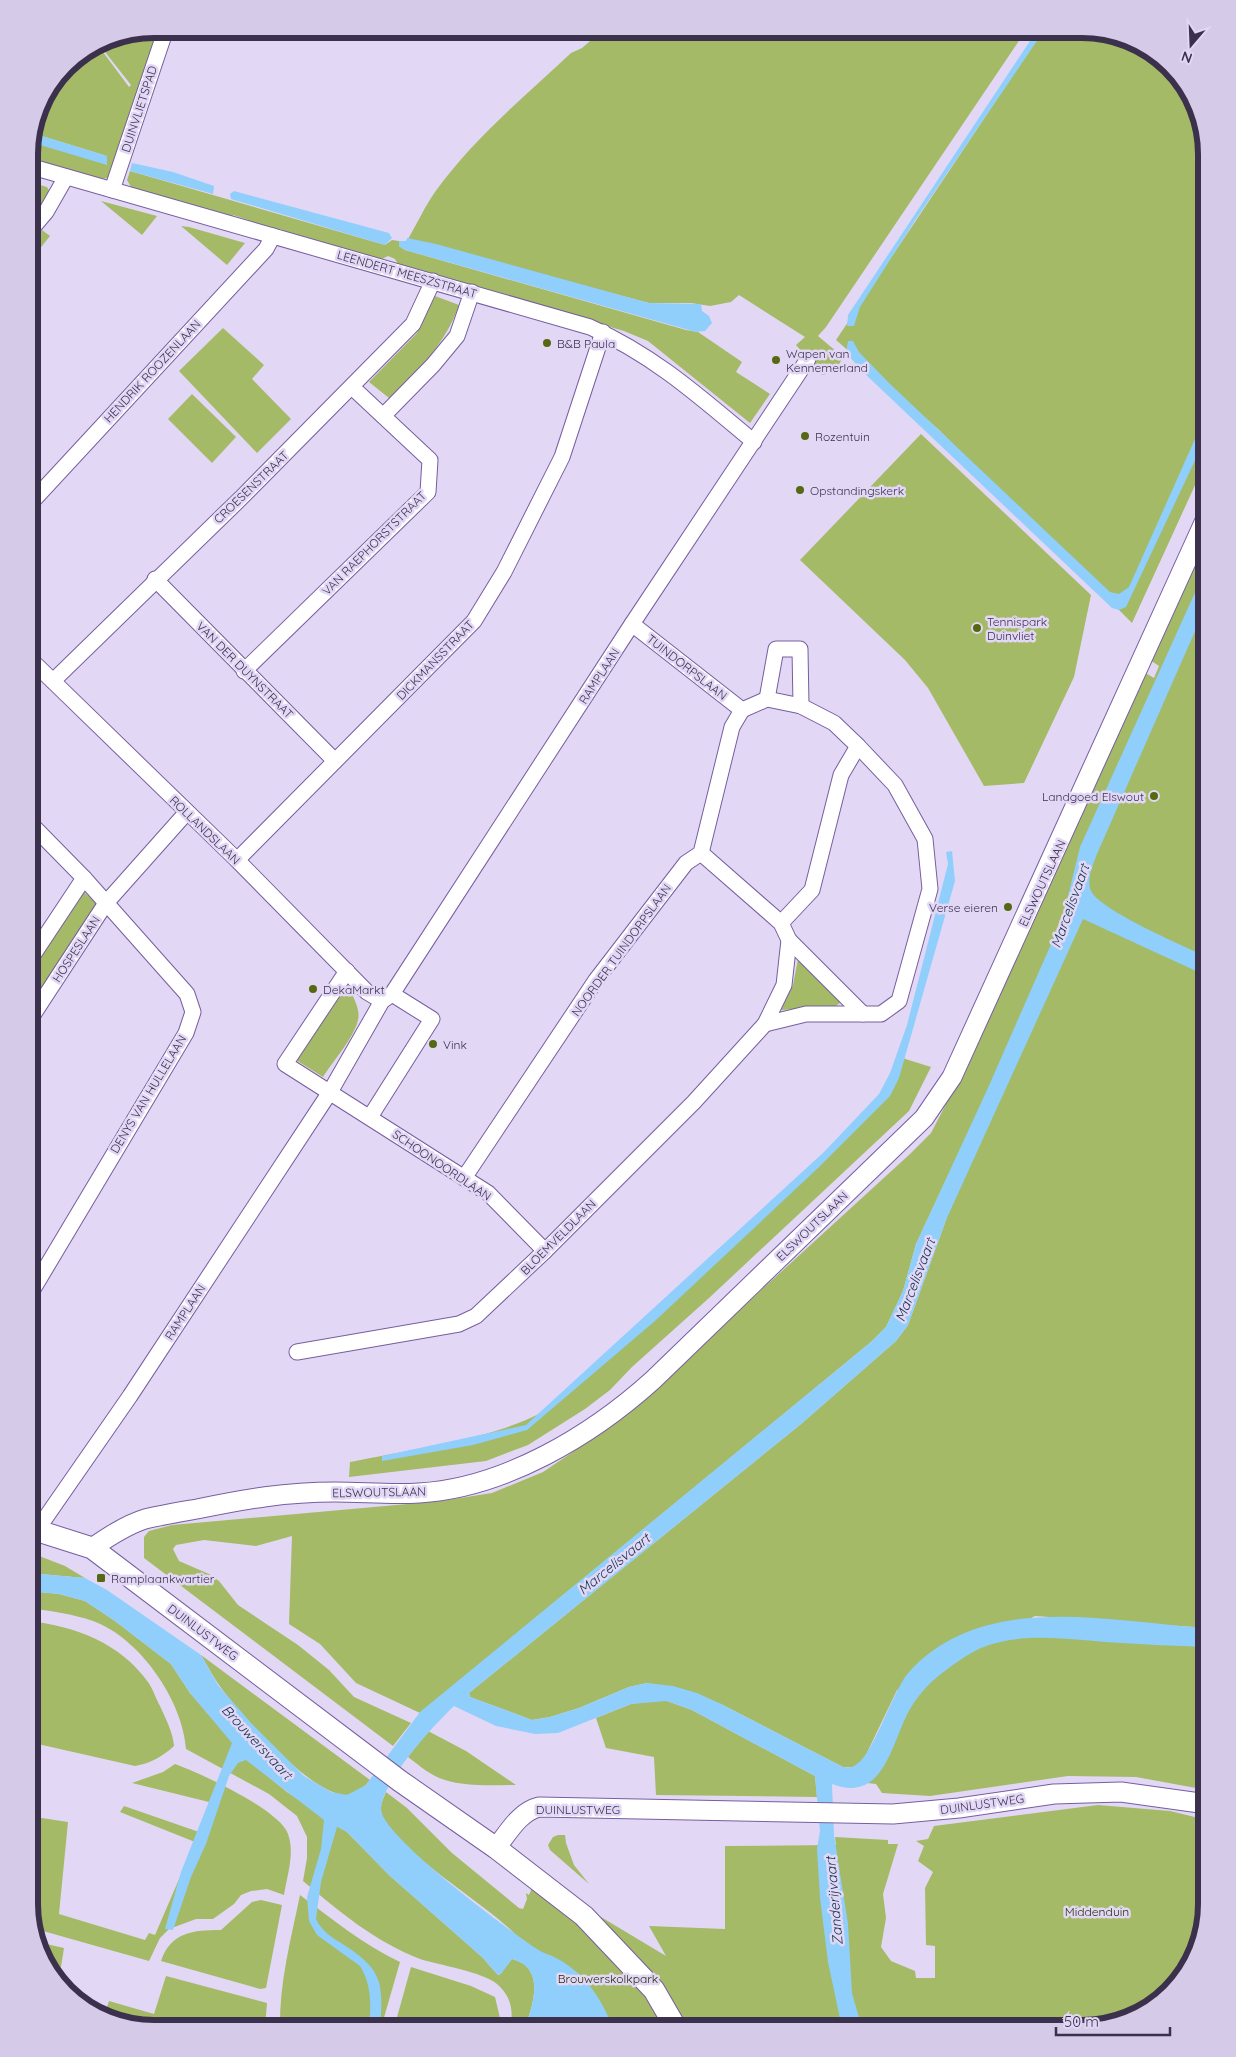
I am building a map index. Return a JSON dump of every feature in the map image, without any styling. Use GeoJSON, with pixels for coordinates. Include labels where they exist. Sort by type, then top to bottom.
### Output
{"type":"FeatureCollection","features":[{"type":"Feature","properties":{"kind":"main road","name":"DUINLUSTWEG"},"geometry":{"type":"LineString","coordinates":[[38,1531],[92,1548],[373,1761],[496,1848]]}},
{"type":"Feature","properties":{"kind":"main road"},"geometry":{"type":"LineString","coordinates":[[496,1848],[584,1916],[654,1990],[671,2020]]}},
{"type":"Feature","properties":{"kind":"street","name":"DUINVLIETSPAD"},"geometry":{"type":"LineString","coordinates":[[112,190],[163,38]]}},
{"type":"Feature","properties":{"kind":"street","name":"LEENDERT MEESZSTRAAT"},"geometry":{"type":"LineString","coordinates":[[38,169],[590,327],[630,345],[681,379],[754,442]]}},
{"type":"Feature","properties":{"kind":"street"},"geometry":{"type":"LineString","coordinates":[[38,221],[46,212],[66,177]]}},
{"type":"Feature","properties":{"kind":"street","name":"HENDRIK ROOZENLAAN"},"geometry":{"type":"LineString","coordinates":[[38,495],[266,250],[272,236]]}},
{"type":"Feature","properties":{"kind":"street","name":"CROESENSTRAAT"},"geometry":{"type":"LineString","coordinates":[[53,681],[155,579],[242,497],[412,324],[433,281]]}},
{"type":"Feature","properties":{"kind":"street"},"geometry":{"type":"LineString","coordinates":[[384,415],[433,365],[457,336],[472,292]]}},
{"type":"Feature","properties":{"kind":"street","name":"DICKMANSSTRAAT"},"geometry":{"type":"LineString","coordinates":[[237,860],[474,621],[504,572],[562,457],[603,332]]}},
{"type":"Feature","properties":{"kind":"street","name":"RAMPLAAN"},"geometry":{"type":"LineString","coordinates":[[38,1522],[130,1396],[330,1092],[387,997],[808,360]]}},
{"type":"Feature","properties":{"kind":"street","name":"VAN RAEPHORSTSTRAAT"},"geometry":{"type":"LineString","coordinates":[[244,670],[428,492],[430,460],[352,387]]}},
{"type":"Feature","properties":{"kind":"street","name":"ELSWOUTSLAAN"},"geometry":{"type":"LineString","coordinates":[[92,1548],[117,1532],[145,1520],[263,1495],[334,1492],[419,1493],[454,1487],[500,1475],[550,1454],[625,1406],[924,1118],[940,1098],[974,1030],[1198,536]]}},
{"type":"Feature","properties":{"kind":"street","name":"VAN DER DUYNSTRAAT"},"geometry":{"type":"LineString","coordinates":[[155,579],[335,761]]}},
{"type":"Feature","properties":{"kind":"street","name":"TUINDORPSLAAN"},"geometry":{"type":"LineString","coordinates":[[632,624],[742,710]]}},
{"type":"Feature","properties":{"kind":"street"},"geometry":{"type":"LineString","coordinates":[[767,699],[776,649],[800,649],[801,706]]}},
{"type":"Feature","properties":{"kind":"street","name":"ROLLANDSLAAN"},"geometry":{"type":"LineString","coordinates":[[38,667],[237,860],[367,992],[387,997]]}},
{"type":"Feature","properties":{"kind":"street"},"geometry":{"type":"LineString","coordinates":[[765,1024],[806,1014],[863,1014],[881,1014],[899,1001],[930,889],[925,839],[895,785],[834,723],[801,706],[767,699],[742,710],[732,728],[701,853],[781,923],[789,940],[863,1014]]}},
{"type":"Feature","properties":{"kind":"street"},"geometry":{"type":"LineString","coordinates":[[781,923],[812,890],[841,776],[858,746]]}},
{"type":"Feature","properties":{"kind":"street","name":"HOSPESLAAN"},"geometry":{"type":"LineString","coordinates":[[38,1007],[106,903],[187,812]]}},
{"type":"Feature","properties":{"kind":"street","name":"HOSPESLAAN"},"geometry":{"type":"LineString","coordinates":[[38,831],[106,903]]}},
{"type":"Feature","properties":{"kind":"street","name":"NOORDER TUINDORPSLAAN"},"geometry":{"type":"LineString","coordinates":[[464,1178],[596,980],[686,863],[701,853]]}},
{"type":"Feature","properties":{"kind":"street"},"geometry":{"type":"LineString","coordinates":[[38,947],[84,878]]}},
{"type":"Feature","properties":{"kind":"street","name":"DENYS VAN HULLELAAN"},"geometry":{"type":"LineString","coordinates":[[38,1281],[186,1033],[193,1012],[187,994],[106,903]]}},
{"type":"Feature","properties":{"kind":"street","name":"BLOEMVELDLAAN"},"geometry":{"type":"LineString","coordinates":[[297,1352],[458,1324],[476,1316],[694,1102],[765,1024],[784,985],[789,940]]}},
{"type":"Feature","properties":{"kind":"street"},"geometry":{"type":"LineString","coordinates":[[330,1092],[285,1064],[347,971]]}},
{"type":"Feature","properties":{"kind":"street"},"geometry":{"type":"LineString","coordinates":[[370,1117],[432,1019],[387,997]]}},
{"type":"Feature","properties":{"kind":"street","name":"SCHOONOORDLAAN"},"geometry":{"type":"LineString","coordinates":[[330,1092],[488,1194],[544,1251]]}},
{"type":"Feature","properties":{"kind":"street","name":"DUINLUSTWEG"},"geometry":{"type":"LineString","coordinates":[[496,1848],[514,1824],[529,1809],[539,1807],[893,1814],[959,1808],[1054,1794],[1085,1792],[1148,1794],[1198,1802]]}},
{"type":"Feature","properties":{"kind":"green space"},"geometry":{"type":"Polygon","coordinates":[[[138,38],[159,38],[133,105],[125,137],[108,178],[100,179],[38,162],[38,143],[107,156],[39,135],[49,102],[66,77],[77,66],[101,50],[129,87],[131,85],[103,49],[138,38]]]}},
{"type":"Feature","properties":{"kind":"green space"},"geometry":{"type":"Polygon","coordinates":[[[594,38],[1021,38],[826,327],[818,336],[843,357],[835,372],[822,375],[796,345],[805,337],[739,295],[731,302],[710,306],[691,303],[649,303],[408,239],[435,192],[482,136],[571,53],[582,48],[594,38]]]}},
{"type":"Feature","properties":{"kind":"green space"},"geometry":{"type":"Polygon","coordinates":[[[1038,38],[1090,38],[1105,40],[1134,49],[1159,66],[1179,89],[1190,109],[1198,138],[1198,479],[1132,623],[938,429],[836,340],[1038,38]]]}},
{"type":"Feature","properties":{"kind":"green space"},"geometry":{"type":"Polygon","coordinates":[[[130,171],[385,245],[392,240],[399,241],[399,246],[405,250],[698,332],[742,362],[736,372],[770,394],[750,423],[648,341],[624,331],[399,266],[395,259],[388,256],[380,260],[283,232],[283,230],[248,222],[248,220],[233,215],[232,217],[131,187],[127,180],[130,171]]]}},
{"type":"Feature","properties":{"kind":"green space"},"geometry":{"type":"Polygon","coordinates":[[[38,184],[47,187],[51,194],[41,208],[38,206],[38,184]]]}},
{"type":"Feature","properties":{"kind":"green space"},"geometry":{"type":"Polygon","coordinates":[[[101,201],[157,216],[142,235],[101,201]]]}},
{"type":"Feature","properties":{"kind":"green space"},"geometry":{"type":"Polygon","coordinates":[[[181,226],[189,227],[245,243],[227,265],[181,226]]]}},
{"type":"Feature","properties":{"kind":"green space"},"geometry":{"type":"Polygon","coordinates":[[[42,230],[50,236],[38,251],[38,235],[42,230]]]}},
{"type":"Feature","properties":{"kind":"green space"},"geometry":{"type":"Polygon","coordinates":[[[435,296],[459,305],[453,319],[447,332],[430,356],[389,398],[369,382],[417,333],[435,296]]]}},
{"type":"Feature","properties":{"kind":"green space"},"geometry":{"type":"Polygon","coordinates":[[[223,328],[264,365],[252,379],[291,419],[257,453],[179,371],[223,328]]]}},
{"type":"Feature","properties":{"kind":"green space"},"geometry":{"type":"Polygon","coordinates":[[[192,394],[236,437],[212,463],[168,419],[192,394]]]}},
{"type":"Feature","properties":{"kind":"green space","name":"Tennispark Duinvliet"},"geometry":{"type":"Polygon","coordinates":[[[921,434],[1091,595],[1074,677],[1024,783],[984,786],[928,688],[905,660],[800,560],[921,434]]]}},
{"type":"Feature","properties":{"kind":"green space"},"geometry":{"type":"Polygon","coordinates":[[[1198,554],[1198,1626],[1035,1616],[897,1690],[864,1759],[854,1767],[843,1767],[721,1704],[647,1683],[629,1687],[579,1708],[550,1717],[532,1720],[470,1697],[469,1693],[801,1424],[896,1341],[908,1325],[946,1220],[974,1120],[916,1244],[903,1291],[886,1327],[871,1342],[420,1713],[356,1683],[320,1644],[289,1624],[292,1536],[256,1546],[204,1540],[176,1545],[173,1549],[179,1561],[209,1574],[219,1581],[238,1605],[298,1645],[329,1670],[354,1697],[411,1723],[393,1746],[144,1558],[144,1537],[149,1531],[172,1525],[441,1501],[492,1493],[543,1472],[601,1433],[630,1410],[931,1133],[972,1054],[1144,672],[1154,678],[1159,666],[1150,660],[1198,554]]]}},
{"type":"Feature","properties":{"kind":"green space"},"geometry":{"type":"Polygon","coordinates":[[[83,891],[97,904],[38,999],[38,960],[83,891]]]}},
{"type":"Feature","properties":{"kind":"green space"},"geometry":{"type":"Polygon","coordinates":[[[798,959],[841,1002],[836,1006],[781,1010],[793,985],[798,959]]]}},
{"type":"Feature","properties":{"kind":"green space"},"geometry":{"type":"Polygon","coordinates":[[[342,991],[352,994],[358,1010],[358,1020],[348,1042],[323,1077],[296,1060],[342,991]]]}},
{"type":"Feature","properties":{"kind":"green space"},"geometry":{"type":"Polygon","coordinates":[[[899,1057],[931,1067],[909,1111],[709,1298],[632,1367],[610,1390],[585,1409],[528,1445],[486,1461],[349,1477],[350,1462],[473,1437],[521,1422],[543,1412],[823,1158],[884,1091],[899,1057]]]}},
{"type":"Feature","properties":{"kind":"green space"},"geometry":{"type":"Polygon","coordinates":[[[38,1556],[65,1566],[85,1578],[38,1574],[38,1556]]]}},
{"type":"Feature","properties":{"kind":"green space"},"geometry":{"type":"Polygon","coordinates":[[[38,1592],[59,1594],[85,1601],[115,1621],[171,1664],[190,1693],[250,1762],[287,1792],[347,1832],[389,1875],[482,1957],[497,1974],[499,1975],[512,1959],[530,1970],[534,1988],[528,2019],[511,2019],[510,2004],[506,1994],[497,1984],[471,1972],[420,1959],[403,1952],[373,1935],[344,1915],[303,1881],[307,1858],[307,1837],[297,1816],[269,1794],[186,1749],[177,1711],[156,1673],[142,1656],[127,1641],[110,1629],[93,1621],[38,1610],[38,1592]]]}},
{"type":"Feature","properties":{"kind":"green space"},"geometry":{"type":"Polygon","coordinates":[[[38,1622],[79,1632],[110,1647],[137,1668],[150,1685],[169,1726],[174,1746],[156,1759],[135,1766],[38,1744],[38,1622]]]}},
{"type":"Feature","properties":{"kind":"green space"},"geometry":{"type":"Polygon","coordinates":[[[1033,1631],[1198,1639],[1198,1788],[1136,1777],[1068,1776],[930,1796],[882,1793],[876,1784],[867,1783],[873,1779],[912,1683],[985,1639],[1033,1631]]]}},
{"type":"Feature","properties":{"kind":"green space"},"geometry":{"type":"Polygon","coordinates":[[[201,1655],[370,1780],[358,1790],[344,1795],[329,1790],[312,1780],[276,1750],[242,1714],[219,1685],[201,1655]]]}},
{"type":"Feature","properties":{"kind":"green space"},"geometry":{"type":"Polygon","coordinates":[[[667,1701],[692,1710],[815,1776],[817,1797],[656,1795],[654,1757],[606,1748],[596,1718],[631,1704],[667,1701]]]}},
{"type":"Feature","properties":{"kind":"green space"},"geometry":{"type":"Polygon","coordinates":[[[428,1731],[466,1751],[516,1785],[462,1784],[445,1780],[430,1773],[408,1757],[428,1731]]]}},
{"type":"Feature","properties":{"kind":"green space"},"geometry":{"type":"Polygon","coordinates":[[[175,1764],[202,1775],[238,1793],[282,1824],[288,1834],[291,1849],[284,1895],[267,1889],[251,1891],[241,1895],[234,1904],[213,1919],[196,1919],[169,1929],[160,1938],[149,1961],[43,1931],[38,1918],[38,1817],[68,1822],[59,1914],[145,1940],[149,1933],[155,1935],[195,1842],[120,1812],[124,1806],[199,1832],[213,1803],[132,1783],[163,1772],[175,1764]]]}},
{"type":"Feature","properties":{"kind":"green space","name":"Middenduin"},"geometry":{"type":"Polygon","coordinates":[[[386,1792],[407,1808],[452,1853],[519,1908],[523,1909],[527,1899],[526,1893],[529,1895],[536,1878],[666,1956],[649,1926],[725,1929],[725,1846],[836,1845],[835,1837],[888,1840],[888,1844],[898,1844],[883,1894],[886,1918],[881,1947],[891,1961],[915,1971],[916,1978],[935,1978],[935,1946],[926,1945],[925,1888],[933,1872],[918,1861],[924,1846],[916,1841],[928,1839],[934,1826],[1098,1805],[1170,1811],[1198,1818],[1198,1919],[1187,1955],[1170,1980],[1159,1991],[1134,2008],[1098,2019],[544,2019],[551,2001],[516,1936],[500,1920],[438,1873],[399,1838],[386,1823],[381,1810],[386,1792]]]}},
{"type":"Feature","properties":{"kind":"green space"},"geometry":{"type":"Polygon","coordinates":[[[565,1835],[574,1865],[589,1884],[550,1850],[548,1845],[553,1837],[565,1835]]]}},
{"type":"Feature","properties":{"kind":"green space"},"geometry":{"type":"Polygon","coordinates":[[[300,1895],[361,1940],[400,1962],[384,2019],[280,2019],[281,1994],[300,1895]]]}},
{"type":"Feature","properties":{"kind":"green space"},"geometry":{"type":"Polygon","coordinates":[[[261,1900],[282,1905],[266,1988],[260,1989],[161,1961],[165,1951],[177,1938],[192,1932],[221,1930],[252,1902],[261,1900]]]}},
{"type":"Feature","properties":{"kind":"green space"},"geometry":{"type":"Polygon","coordinates":[[[45,1944],[64,1948],[61,1967],[56,1967],[45,1944]]]}},
{"type":"Feature","properties":{"kind":"green space"},"geometry":{"type":"Polygon","coordinates":[[[411,1967],[471,1986],[495,1997],[500,2018],[500,2019],[396,2019],[411,1967]]]}},
{"type":"Feature","properties":{"kind":"green space"},"geometry":{"type":"Polygon","coordinates":[[[166,1976],[267,2003],[266,2019],[146,2019],[131,2017],[106,2009],[109,2001],[154,2014],[166,1976]]]}},
{"type":"Feature","properties":{"kind":"water"},"geometry":{"type":"Polygon","coordinates":[[[1032,38],[1039,38],[914,222],[860,307],[854,326],[847,326],[848,315],[1032,38]]]}},
{"type":"Feature","properties":{"kind":"water"},"geometry":{"type":"Polygon","coordinates":[[[39,135],[107,156],[107,165],[38,144],[39,135]]]}},
{"type":"Feature","properties":{"kind":"water"},"geometry":{"type":"Polygon","coordinates":[[[132,163],[173,172],[214,186],[213,194],[130,171],[132,163]]]}},
{"type":"Feature","properties":{"kind":"water"},"geometry":{"type":"Polygon","coordinates":[[[234,191],[389,233],[392,238],[385,245],[231,199],[230,194],[234,191]]]}},
{"type":"Feature","properties":{"kind":"water"},"geometry":{"type":"Polygon","coordinates":[[[407,238],[436,244],[649,303],[701,304],[702,311],[709,316],[712,323],[705,331],[696,332],[405,250],[399,246],[399,241],[406,241],[407,238]]]}},
{"type":"Feature","properties":{"kind":"water"},"geometry":{"type":"Polygon","coordinates":[[[848,341],[853,341],[859,352],[889,383],[1110,592],[1119,594],[1129,587],[1198,432],[1198,454],[1126,607],[1119,610],[1112,608],[863,372],[846,353],[848,341]]]}},
{"type":"Feature","properties":{"kind":"water"},"geometry":{"type":"Polygon","coordinates":[[[1198,586],[1198,624],[1097,854],[1089,882],[1091,891],[1110,908],[1126,918],[1198,953],[1198,972],[1083,919],[946,1220],[908,1325],[896,1341],[801,1424],[469,1693],[470,1697],[532,1720],[550,1717],[579,1708],[629,1687],[647,1683],[673,1686],[697,1693],[721,1704],[843,1767],[853,1767],[868,1751],[903,1681],[914,1666],[945,1643],[985,1626],[1014,1620],[1074,1617],[1198,1626],[1198,1647],[1058,1638],[1027,1638],[996,1643],[981,1648],[943,1672],[923,1691],[910,1709],[891,1753],[875,1778],[864,1785],[850,1788],[832,1784],[834,1835],[848,1924],[852,1993],[860,2020],[840,2020],[828,1962],[820,1898],[817,1849],[820,1831],[815,1776],[692,1710],[667,1701],[631,1704],[558,1733],[535,1734],[496,1726],[454,1706],[434,1726],[399,1769],[384,1797],[381,1809],[386,1822],[401,1839],[449,1882],[523,1939],[539,1950],[561,1960],[579,1974],[599,1999],[610,2019],[528,2019],[534,1988],[530,1970],[512,1959],[501,1974],[497,1974],[482,1957],[389,1875],[347,1832],[337,1827],[321,1882],[316,1919],[327,1933],[365,1961],[377,1978],[380,1987],[381,2019],[369,2019],[369,1988],[360,1966],[317,1935],[309,1921],[307,1897],[321,1849],[324,1820],[246,1760],[238,1763],[229,1776],[206,1844],[191,1877],[173,1930],[165,1929],[181,1872],[232,1743],[190,1693],[171,1664],[115,1621],[85,1601],[59,1594],[38,1592],[38,1574],[85,1578],[107,1590],[201,1655],[218,1685],[251,1723],[304,1776],[331,1792],[347,1795],[366,1785],[420,1712],[871,1342],[886,1327],[903,1291],[916,1244],[987,1090],[1063,917],[1080,847],[1198,586]]]}},
{"type":"Feature","properties":{"kind":"water"},"geometry":{"type":"Polygon","coordinates":[[[952,851],[955,881],[899,1078],[890,1096],[817,1169],[655,1321],[527,1430],[473,1445],[382,1461],[382,1456],[526,1425],[824,1152],[879,1094],[890,1073],[907,1025],[948,864],[946,852],[952,851]]]}},
{"type":"Feature","properties":{"kind":"place","name":"B&B Paula"},"geometry":{"type":"Point","coordinates":[547,343]}},
{"type":"Feature","properties":{"kind":"place","name":"Wapen van Kennemerland"},"geometry":{"type":"Point","coordinates":[776,360]}},
{"type":"Feature","properties":{"kind":"place","name":"Rozentuin"},"geometry":{"type":"Point","coordinates":[805,436]}},
{"type":"Feature","properties":{"kind":"place","name":"Opstandingskerk"},"geometry":{"type":"Point","coordinates":[800,490]}},
{"type":"Feature","properties":{"kind":"place","name":"Tennispark Duinvliet"},"geometry":{"type":"Point","coordinates":[977,628]}},
{"type":"Feature","properties":{"kind":"place","name":"Landgoed Elswout"},"geometry":{"type":"Point","coordinates":[1154,796]}},
{"type":"Feature","properties":{"kind":"place","name":"Verse eieren"},"geometry":{"type":"Point","coordinates":[1008,907]}},
{"type":"Feature","properties":{"kind":"place","name":"DekaMarkt"},"geometry":{"type":"Point","coordinates":[313,989]}},
{"type":"Feature","properties":{"kind":"place","name":"Vink"},"geometry":{"type":"Point","coordinates":[433,1044]}},
{"type":"Feature","properties":{"kind":"place","name":"Ramplaankwartier"},"geometry":{"type":"Point","coordinates":[101,1578]}},
{"type":"Feature","properties":{"kind":"water label","name":"Marcelisvaart"},"geometry":{"type":"Point","coordinates":[1070,906]}},
{"type":"Feature","properties":{"kind":"water label","name":"Marcelisvaart"},"geometry":{"type":"Point","coordinates":[915,1280]}},
{"type":"Feature","properties":{"kind":"water label","name":"Marcelisvaart"},"geometry":{"type":"Point","coordinates":[614,1564]}},
{"type":"Feature","properties":{"kind":"water label","name":"Brouwersvaart"},"geometry":{"type":"Point","coordinates":[257,1742]}},
{"type":"Feature","properties":{"kind":"water label","name":"Zanderijvaart"},"geometry":{"type":"Point","coordinates":[834,1901]}},
{"type":"Feature","properties":{"kind":"park label","name":"Brouwerskolkpark"},"geometry":{"type":"Point","coordinates":[608,1978]}}]}
